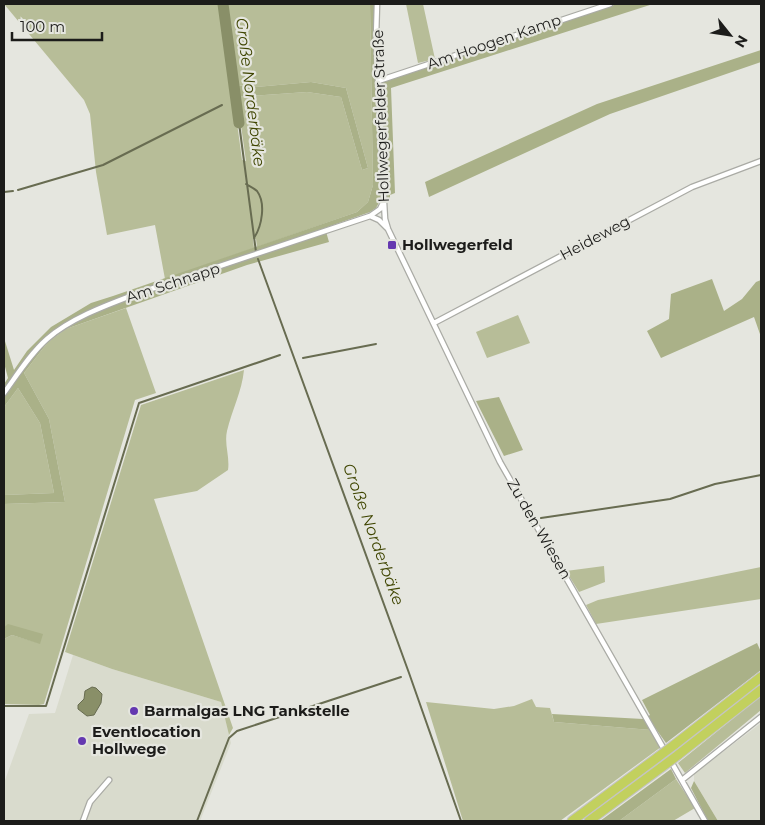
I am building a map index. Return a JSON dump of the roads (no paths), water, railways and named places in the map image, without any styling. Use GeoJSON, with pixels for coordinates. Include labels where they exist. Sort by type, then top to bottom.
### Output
{"type":"FeatureCollection","features":[{"type":"Feature","properties":{"kind":"highway"},"geometry":{"type":"LineString","coordinates":[[572,821],[674,746],[761,677]]}},
{"type":"Feature","properties":{"kind":"highway"},"geometry":{"type":"LineString","coordinates":[[589,821],[761,690]]}},
{"type":"Feature","properties":{"kind":"street","name":"Hollwegerfelder Straße"},"geometry":{"type":"LineString","coordinates":[[377,4],[378,81],[385,219],[388,229]]}},
{"type":"Feature","properties":{"kind":"street","name":"Am Hoogen Kamp"},"geometry":{"type":"LineString","coordinates":[[378,81],[610,4]]}},
{"type":"Feature","properties":{"kind":"street","name":"Heideweg"},"geometry":{"type":"LineString","coordinates":[[434,323],[692,187],[761,161]]}},
{"type":"Feature","properties":{"kind":"street","name":"Am Schnapp"},"geometry":{"type":"LineString","coordinates":[[4,393],[29,358],[47,339],[65,326],[98,309],[136,294],[370,216],[380,209],[384,202]]}},
{"type":"Feature","properties":{"kind":"street"},"geometry":{"type":"LineString","coordinates":[[370,216],[379,220],[388,229]]}},
{"type":"Feature","properties":{"kind":"street","name":"Zu den Wiesen"},"geometry":{"type":"LineString","coordinates":[[388,229],[505,470],[705,821]]}},
{"type":"Feature","properties":{"kind":"street"},"geometry":{"type":"LineString","coordinates":[[682,780],[761,717]]}},
{"type":"Feature","properties":{"kind":"street"},"geometry":{"type":"LineString","coordinates":[[83,821],[90,802],[108,780]]}},
{"type":"Feature","properties":{"kind":"waterway","name":"Große Norderbäke"},"geometry":{"type":"LineString","coordinates":[[223,4],[239,123]]}},
{"type":"Feature","properties":{"kind":"waterway"},"geometry":{"type":"LineString","coordinates":[[18,190],[103,165],[222,105]]}},
{"type":"Feature","properties":{"kind":"waterway","name":"Große Norderbäke"},"geometry":{"type":"LineString","coordinates":[[239,123],[256,252]]}},
{"type":"Feature","properties":{"kind":"waterway","name":"Große Norderbäke"},"geometry":{"type":"LineString","coordinates":[[246,184],[257,191],[262,208],[261,221],[254,238]]}},
{"type":"Feature","properties":{"kind":"waterway"},"geometry":{"type":"LineString","coordinates":[[4,192],[13,191]]}},
{"type":"Feature","properties":{"kind":"waterway","name":"Große Norderbäke"},"geometry":{"type":"LineString","coordinates":[[258,259],[461,821]]}},
{"type":"Feature","properties":{"kind":"waterway"},"geometry":{"type":"LineString","coordinates":[[303,358],[376,344]]}},
{"type":"Feature","properties":{"kind":"waterway"},"geometry":{"type":"LineString","coordinates":[[4,706],[46,706],[139,403],[280,355]]}},
{"type":"Feature","properties":{"kind":"waterway"},"geometry":{"type":"LineString","coordinates":[[541,518],[670,499],[715,484],[761,475]]}},
{"type":"Feature","properties":{"kind":"waterway"},"geometry":{"type":"LineString","coordinates":[[197,821],[229,738],[237,731],[401,677]]}},
{"type":"Feature","properties":{"kind":"place","name":"Hollwegerfeld"},"geometry":{"type":"Point","coordinates":[392,245]}},
{"type":"Feature","properties":{"kind":"place","name":"Barmalgas LNG Tankstelle"},"geometry":{"type":"Point","coordinates":[134,711]}},
{"type":"Feature","properties":{"kind":"place","name":"Eventlocation Hollwege"},"geometry":{"type":"Point","coordinates":[82,741]}}]}
